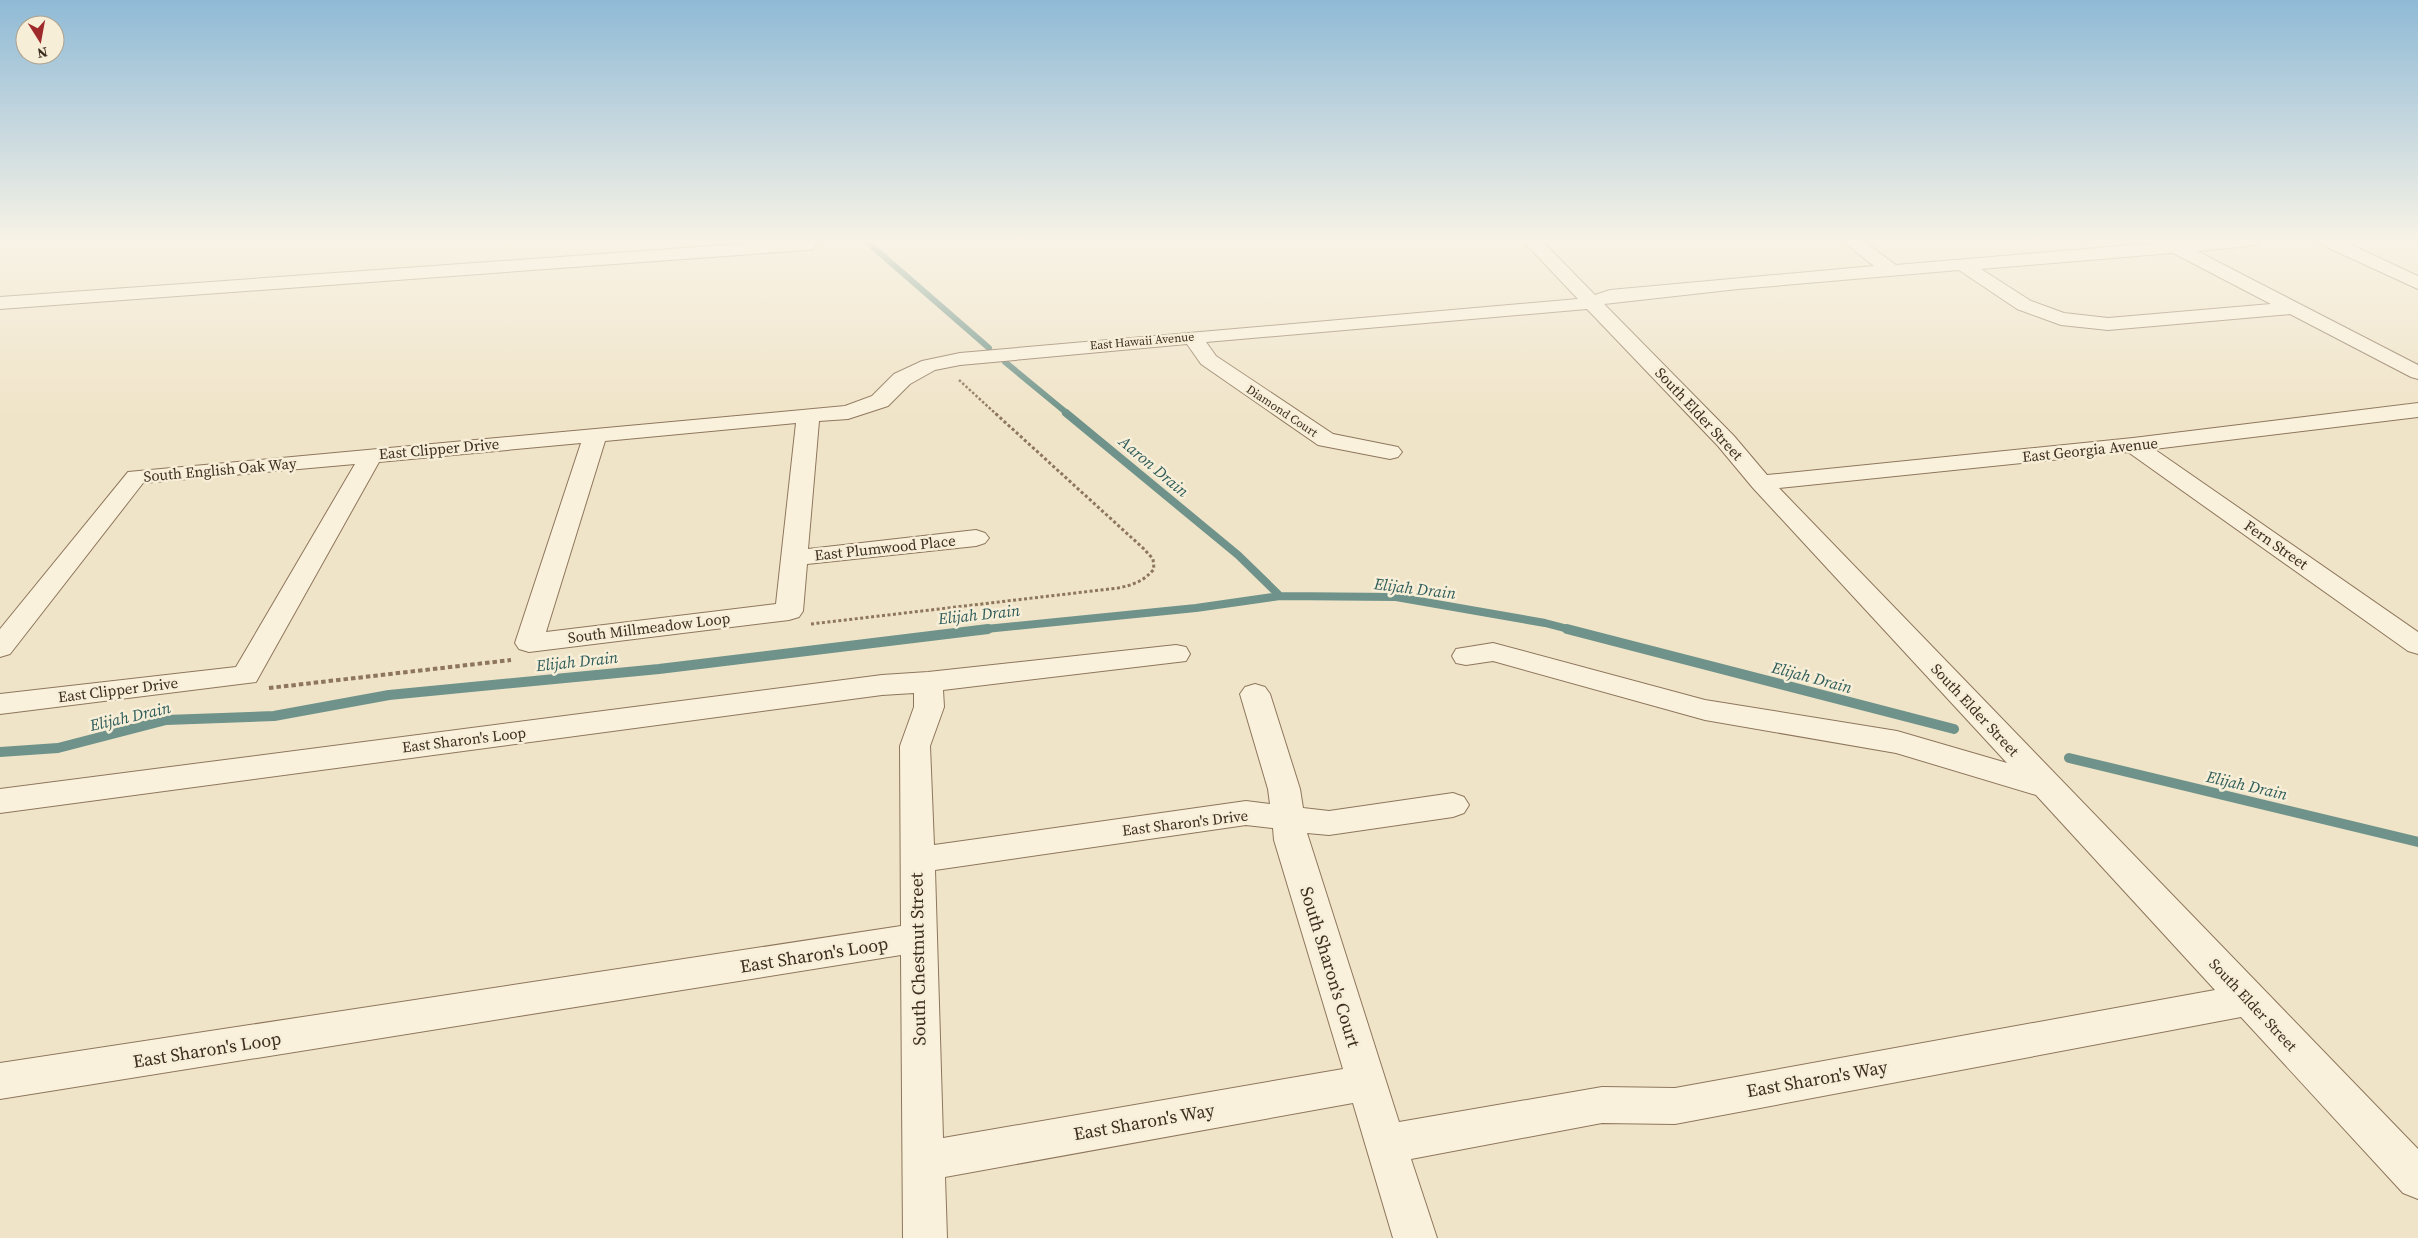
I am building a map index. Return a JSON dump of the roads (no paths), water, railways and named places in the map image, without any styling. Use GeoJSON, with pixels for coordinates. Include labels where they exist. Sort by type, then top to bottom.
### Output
{"type":"FeatureCollection","features":[{"type":"Feature","properties":{"kind":"street"},"geometry":{"type":"LineString","coordinates":[[2,304],[73,299]]}},
{"type":"Feature","properties":{"kind":"street","name":"South Elder Street"},"geometry":{"type":"LineString","coordinates":[[1589,299],[1726,441],[1761,483],[2418,1179]]}},
{"type":"Feature","properties":{"kind":"street","name":"East Hawaii Avenue"},"geometry":{"type":"LineString","coordinates":[[960,359],[1193,337],[1580,305],[1602,299]]}},
{"type":"Feature","properties":{"kind":"street"},"geometry":{"type":"LineString","coordinates":[[2015,299],[2024,305],[2060,319],[2108,324],[2296,308]]}},
{"type":"Feature","properties":{"kind":"street"},"geometry":{"type":"LineString","coordinates":[[2278,299],[2418,373]]}},
{"type":"Feature","properties":{"kind":"street","name":"Diamond Court"},"geometry":{"type":"LineString","coordinates":[[1193,337],[1208,360],[1326,440],[1390,452]]}},
{"type":"Feature","properties":{"kind":"street","name":"East Clipper Drive"},"geometry":{"type":"LineString","coordinates":[[0,704],[246,675],[370,456],[848,412],[880,401],[902,379],[928,365],[960,359]]}},
{"type":"Feature","properties":{"kind":"street","name":"East Georgia Avenue"},"geometry":{"type":"LineString","coordinates":[[1761,483],[2133,446],[2418,410]]}},
{"type":"Feature","properties":{"kind":"street","name":"South Millmeadow Loop"},"geometry":{"type":"LineString","coordinates":[[595,435],[530,643],[789,611],[808,415]]}},
{"type":"Feature","properties":{"kind":"street","name":"Fern Street"},"geometry":{"type":"LineString","coordinates":[[2133,446],[2418,645]]}},
{"type":"Feature","properties":{"kind":"street","name":"South English Oak Way"},"geometry":{"type":"LineString","coordinates":[[0,648],[136,477],[370,456]]}},
{"type":"Feature","properties":{"kind":"street","name":"East Plumwood Place"},"geometry":{"type":"LineString","coordinates":[[794,558],[976,538]]}},
{"type":"Feature","properties":{"kind":"street"},"geometry":{"type":"LineString","coordinates":[[1466,656],[1494,652],[1705,710],[1897,742],[2048,788]]}},
{"type":"Feature","properties":{"kind":"street","name":"East Sharon's Loop"},"geometry":{"type":"LineString","coordinates":[[0,801],[872,686],[928,682],[1176,654]]}},
{"type":"Feature","properties":{"kind":"street","name":"South Chestnut Street"},"geometry":{"type":"LineString","coordinates":[[925,1238],[917,938],[915,746],[929,707],[928,682]]}},
{"type":"Feature","properties":{"kind":"street","name":"South Sharon's Court"},"geometry":{"type":"LineString","coordinates":[[1255,694],[1284,789],[1291,840],[1414,1238]]}},
{"type":"Feature","properties":{"kind":"street","name":"East Sharon's Drive"},"geometry":{"type":"LineString","coordinates":[[917,860],[1246,813],[1328,823],[1453,805]]}},
{"type":"Feature","properties":{"kind":"street","name":"East Sharon's Loop"},"geometry":{"type":"LineString","coordinates":[[0,1081],[917,938]]}},
{"type":"Feature","properties":{"kind":"street","name":"East Sharon's Way"},"geometry":{"type":"LineString","coordinates":[[1385,1144],[1602,1105],[1675,1106],[2248,1000]]}},
{"type":"Feature","properties":{"kind":"street","name":"East Sharon's Way"},"geometry":{"type":"LineString","coordinates":[[922,1161],[1366,1083]]}},
{"type":"Feature","properties":{"kind":"waterway","name":"Aaron Drain"},"geometry":{"type":"LineString","coordinates":[[932,299],[989,348]]}},
{"type":"Feature","properties":{"kind":"waterway","name":"Aaron Drain"},"geometry":{"type":"LineString","coordinates":[[1005,362],[1068,414]]}},
{"type":"Feature","properties":{"kind":"waterway","name":"Aaron Drain"},"geometry":{"type":"LineString","coordinates":[[1066,413],[1238,555],[1280,596]]}},
{"type":"Feature","properties":{"kind":"waterway","name":"Elijah Drain"},"geometry":{"type":"LineString","coordinates":[[976,630],[1196,608],[1280,596]]}},
{"type":"Feature","properties":{"kind":"waterway","name":"Elijah Drain"},"geometry":{"type":"LineString","coordinates":[[1280,596],[1396,597],[1545,623],[1572,630]]}},
{"type":"Feature","properties":{"kind":"waterway","name":"Elijah Drain"},"geometry":{"type":"LineString","coordinates":[[0,752],[58,748],[166,720],[274,716],[389,695],[659,669],[988,629]]}},
{"type":"Feature","properties":{"kind":"waterway","name":"Elijah Drain"},"geometry":{"type":"LineString","coordinates":[[1567,629],[1954,729]]}},
{"type":"Feature","properties":{"kind":"waterway","name":"Elijah Drain"},"geometry":{"type":"LineString","coordinates":[[2069,758],[2418,842]]}}]}
